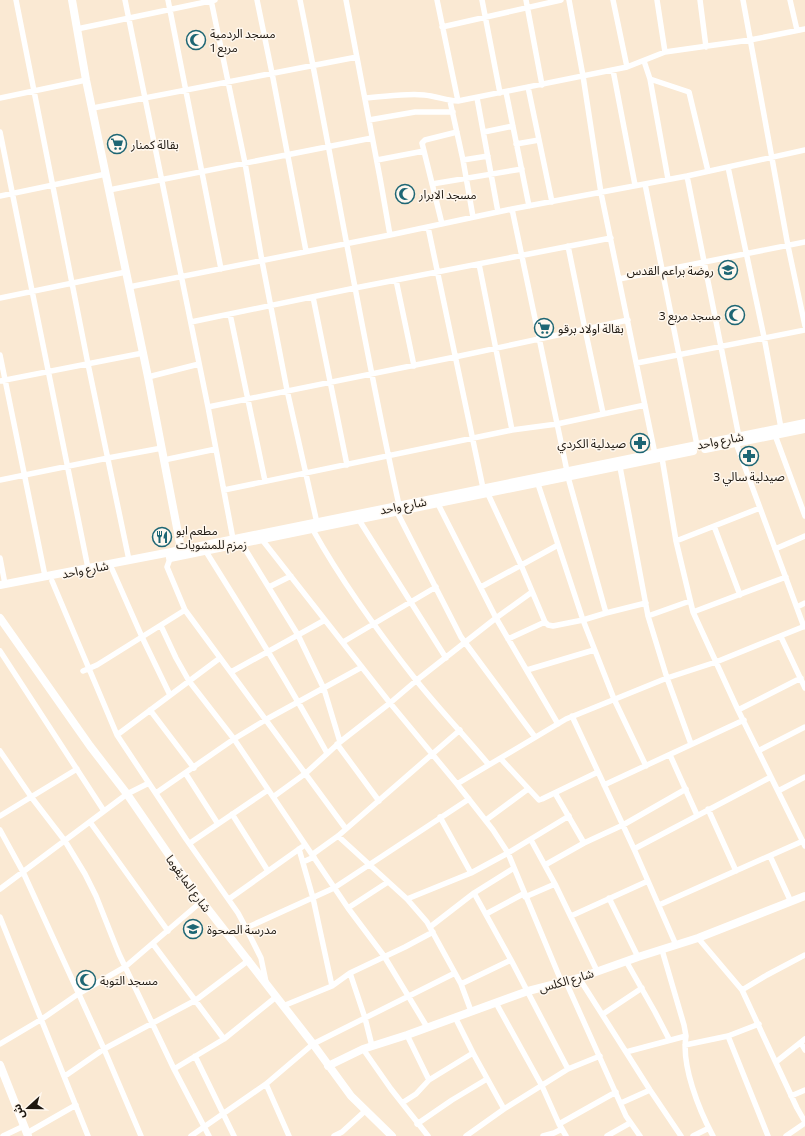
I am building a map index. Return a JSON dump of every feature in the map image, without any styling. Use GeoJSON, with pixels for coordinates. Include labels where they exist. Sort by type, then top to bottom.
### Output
{"type":"FeatureCollection","features":[{"type":"Feature","properties":{"kind":"street"},"geometry":{"type":"LineString","coordinates":[[16,0],[88,364],[129,560]]}},
{"type":"Feature","properties":{"kind":"street"},"geometry":{"type":"LineString","coordinates":[[72,0],[86,80],[148,377],[182,553]]}},
{"type":"Feature","properties":{"kind":"street"},"geometry":{"type":"LineString","coordinates":[[125,0],[191,322],[233,539]]}},
{"type":"Feature","properties":{"kind":"street"},"geometry":{"type":"LineString","coordinates":[[168,0],[221,269]]}},
{"type":"Feature","properties":{"kind":"street"},"geometry":{"type":"LineString","coordinates":[[77,29],[212,0],[227,82],[245,163],[287,390],[306,473],[315,526],[325,551],[375,625],[416,680],[489,765]]}},
{"type":"Feature","properties":{"kind":"street"},"geometry":{"type":"LineString","coordinates":[[256,0],[272,73],[306,251]]}},
{"type":"Feature","properties":{"kind":"street"},"geometry":{"type":"LineString","coordinates":[[300,0],[398,509],[465,642],[535,738]]}},
{"type":"Feature","properties":{"kind":"street"},"geometry":{"type":"LineString","coordinates":[[346,0],[390,235]]}},
{"type":"Feature","properties":{"kind":"street"},"geometry":{"type":"LineString","coordinates":[[437,0],[458,101]]}},
{"type":"Feature","properties":{"kind":"street"},"geometry":{"type":"LineString","coordinates":[[482,0],[503,92],[513,126],[529,206]]}},
{"type":"Feature","properties":{"kind":"street"},"geometry":{"type":"LineString","coordinates":[[526,0],[542,85]]}},
{"type":"Feature","properties":{"kind":"street"},"geometry":{"type":"LineString","coordinates":[[442,27],[485,16],[561,0]]}},
{"type":"Feature","properties":{"kind":"street"},"geometry":{"type":"LineString","coordinates":[[569,0],[602,193],[619,279],[645,405],[693,612],[738,710],[804,844],[770,856],[659,905]]}},
{"type":"Feature","properties":{"kind":"street"},"geometry":{"type":"LineString","coordinates":[[613,0],[627,67]]}},
{"type":"Feature","properties":{"kind":"street"},"geometry":{"type":"LineString","coordinates":[[657,0],[665,52]]}},
{"type":"Feature","properties":{"kind":"street"},"geometry":{"type":"LineString","coordinates":[[700,0],[706,47]]}},
{"type":"Feature","properties":{"kind":"street"},"geometry":{"type":"LineString","coordinates":[[744,0],[788,246],[805,326]]}},
{"type":"Feature","properties":{"kind":"street"},"geometry":{"type":"LineString","coordinates":[[790,0],[797,30]]}},
{"type":"Feature","properties":{"kind":"street"},"geometry":{"type":"LineString","coordinates":[[365,98],[423,95],[442,97],[450,101],[458,101],[627,67],[665,52],[750,40],[805,29]]}},
{"type":"Feature","properties":{"kind":"street"},"geometry":{"type":"LineString","coordinates":[[93,108],[357,57]]}},
{"type":"Feature","properties":{"kind":"street"},"geometry":{"type":"LineString","coordinates":[[644,61],[650,79],[668,179]]}},
{"type":"Feature","properties":{"kind":"street"},"geometry":{"type":"LineString","coordinates":[[613,70],[635,185]]}},
{"type":"Feature","properties":{"kind":"street"},"geometry":{"type":"LineString","coordinates":[[650,79],[689,92],[708,171]]}},
{"type":"Feature","properties":{"kind":"street"},"geometry":{"type":"LineString","coordinates":[[0,98],[86,80]]}},
{"type":"Feature","properties":{"kind":"street"},"geometry":{"type":"LineString","coordinates":[[528,87],[552,202]]}},
{"type":"Feature","properties":{"kind":"street"},"geometry":{"type":"LineString","coordinates":[[477,98],[498,212]]}},
{"type":"Feature","properties":{"kind":"street"},"geometry":{"type":"LineString","coordinates":[[450,101],[467,179],[473,217]]}},
{"type":"Feature","properties":{"kind":"street"},"geometry":{"type":"LineString","coordinates":[[369,120],[415,112],[453,112]]}},
{"type":"Feature","properties":{"kind":"street"},"geometry":{"type":"LineString","coordinates":[[484,132],[513,126]]}},
{"type":"Feature","properties":{"kind":"street"},"geometry":{"type":"LineString","coordinates":[[0,132],[2,150],[13,194],[88,568]]}},
{"type":"Feature","properties":{"kind":"street"},"geometry":{"type":"LineString","coordinates":[[442,224],[424,151],[423,141],[457,132]]}},
{"type":"Feature","properties":{"kind":"street"},"geometry":{"type":"LineString","coordinates":[[109,190],[372,138]]}},
{"type":"Feature","properties":{"kind":"street"},"geometry":{"type":"LineString","coordinates":[[516,144],[539,140]]}},
{"type":"Feature","properties":{"kind":"street"},"geometry":{"type":"LineString","coordinates":[[129,287],[512,209],[687,176],[805,150]]}},
{"type":"Feature","properties":{"kind":"street"},"geometry":{"type":"LineString","coordinates":[[377,160],[424,151]]}},
{"type":"Feature","properties":{"kind":"street"},"geometry":{"type":"LineString","coordinates":[[463,160],[488,156]]}},
{"type":"Feature","properties":{"kind":"street"},"geometry":{"type":"LineString","coordinates":[[728,166],[764,337],[781,428]]}},
{"type":"Feature","properties":{"kind":"street"},"geometry":{"type":"LineString","coordinates":[[432,184],[522,169]]}},
{"type":"Feature","properties":{"kind":"street"},"geometry":{"type":"LineString","coordinates":[[0,196],[106,174]]}},
{"type":"Feature","properties":{"kind":"street"},"geometry":{"type":"LineString","coordinates":[[457,784],[572,716],[667,678],[716,662],[805,627],[775,550],[737,440],[721,346],[687,176]]}},
{"type":"Feature","properties":{"kind":"street"},"geometry":{"type":"LineString","coordinates":[[645,184],[697,445]]}},
{"type":"Feature","properties":{"kind":"street"},"geometry":{"type":"LineString","coordinates":[[512,209],[568,474],[606,613]]}},
{"type":"Feature","properties":{"kind":"street"},"geometry":{"type":"LineString","coordinates":[[428,227],[454,357],[485,491],[521,565],[545,622],[550,626],[553,626],[583,620],[646,603]]}},
{"type":"Feature","properties":{"kind":"street"},"geometry":{"type":"LineString","coordinates":[[191,322],[611,238]]}},
{"type":"Feature","properties":{"kind":"street"},"geometry":{"type":"LineString","coordinates":[[619,279],[805,242]]}},
{"type":"Feature","properties":{"kind":"street"},"geometry":{"type":"LineString","coordinates":[[568,246],[604,413]]}},
{"type":"Feature","properties":{"kind":"street"},"geometry":{"type":"LineString","coordinates":[[479,264],[512,430]]}},
{"type":"Feature","properties":{"kind":"street"},"geometry":{"type":"LineString","coordinates":[[0,298],[126,272]]}},
{"type":"Feature","properties":{"kind":"street"},"geometry":{"type":"LineString","coordinates":[[396,280],[414,366]]}},
{"type":"Feature","properties":{"kind":"street"},"geometry":{"type":"LineString","coordinates":[[313,297],[347,465]]}},
{"type":"Feature","properties":{"kind":"street"},"geometry":{"type":"LineString","coordinates":[[230,314],[265,481]]}},
{"type":"Feature","properties":{"kind":"street"},"geometry":{"type":"LineString","coordinates":[[208,407],[287,390],[414,366],[628,320]]}},
{"type":"Feature","properties":{"kind":"street"},"geometry":{"type":"LineString","coordinates":[[637,363],[805,330]]}},
{"type":"Feature","properties":{"kind":"street"},"geometry":{"type":"LineString","coordinates":[[2,380],[143,353]]}},
{"type":"Feature","properties":{"kind":"street"},"geometry":{"type":"LineString","coordinates":[[0,354],[2,380],[48,578],[90,668],[117,735],[229,899],[261,958],[266,984]]}},
{"type":"Feature","properties":{"kind":"street"},"geometry":{"type":"LineString","coordinates":[[148,377],[199,364]]}},
{"type":"Feature","properties":{"kind":"street"},"geometry":{"type":"LineString","coordinates":[[224,490],[512,430],[557,424],[645,405]]}},
{"type":"Feature","properties":{"kind":"street","name":"شارع واحد"},"geometry":{"type":"LineString","coordinates":[[182,553],[233,539],[260,537],[315,526],[737,440],[805,423]]}},
{"type":"Feature","properties":{"kind":"street","name":"شارع واحد"},"geometry":{"type":"LineString","coordinates":[[689,450],[697,445],[775,435],[805,429]]}},
{"type":"Feature","properties":{"kind":"street"},"geometry":{"type":"LineString","coordinates":[[775,435],[805,516]]}},
{"type":"Feature","properties":{"kind":"street"},"geometry":{"type":"LineString","coordinates":[[0,480],[162,448]]}},
{"type":"Feature","properties":{"kind":"street"},"geometry":{"type":"LineString","coordinates":[[164,460],[216,449]]}},
{"type":"Feature","properties":{"kind":"street","name":"شارع واحد"},"geometry":{"type":"LineString","coordinates":[[485,491],[538,484],[568,474],[620,467],[658,456]]}},
{"type":"Feature","properties":{"kind":"street"},"geometry":{"type":"LineString","coordinates":[[620,467],[648,616],[667,678],[691,744]]}},
{"type":"Feature","properties":{"kind":"street"},"geometry":{"type":"LineString","coordinates":[[538,484],[594,650],[614,700],[646,766]]}},
{"type":"Feature","properties":{"kind":"street","name":"شارع واحد"},"geometry":{"type":"LineString","coordinates":[[315,526],[360,520],[398,509],[438,504],[475,493]]}},
{"type":"Feature","properties":{"kind":"street"},"geometry":{"type":"LineString","coordinates":[[438,504],[496,618],[558,724]]}},
{"type":"Feature","properties":{"kind":"street"},"geometry":{"type":"LineString","coordinates":[[676,541],[760,508]]}},
{"type":"Feature","properties":{"kind":"street"},"geometry":{"type":"LineString","coordinates":[[360,520],[446,658]]}},
{"type":"Feature","properties":{"kind":"street"},"geometry":{"type":"LineString","coordinates":[[714,526],[740,595]]}},
{"type":"Feature","properties":{"kind":"street"},"geometry":{"type":"LineString","coordinates":[[775,550],[805,536]]}},
{"type":"Feature","properties":{"kind":"street"},"geometry":{"type":"LineString","coordinates":[[260,537],[390,703],[486,820],[504,846],[524,895],[630,1123],[640,1136]]}},
{"type":"Feature","properties":{"kind":"street","name":"شارع واحد"},"geometry":{"type":"LineString","coordinates":[[48,578],[112,569],[171,555],[242,544],[260,537]]}},
{"type":"Feature","properties":{"kind":"street"},"geometry":{"type":"LineString","coordinates":[[242,544],[298,635],[324,689],[339,743],[379,801]]}},
{"type":"Feature","properties":{"kind":"street"},"geometry":{"type":"LineString","coordinates":[[480,587],[558,545]]}},
{"type":"Feature","properties":{"kind":"street"},"geometry":{"type":"LineString","coordinates":[[205,550],[269,652],[327,753]]}},
{"type":"Feature","properties":{"kind":"street"},"geometry":{"type":"LineString","coordinates":[[171,555],[168,565],[168,572],[185,610],[267,719],[346,829]]}},
{"type":"Feature","properties":{"kind":"street","name":"شارع واحد"},"geometry":{"type":"LineString","coordinates":[[2,587],[129,560],[171,555]]}},
{"type":"Feature","properties":{"kind":"street"},"geometry":{"type":"LineString","coordinates":[[0,558],[2,587]]}},
{"type":"Feature","properties":{"kind":"street"},"geometry":{"type":"LineString","coordinates":[[112,569],[170,695]]}},
{"type":"Feature","properties":{"kind":"street"},"geometry":{"type":"LineString","coordinates":[[269,587],[291,576]]}},
{"type":"Feature","properties":{"kind":"street"},"geometry":{"type":"LineString","coordinates":[[693,612],[786,577]]}},
{"type":"Feature","properties":{"kind":"street"},"geometry":{"type":"LineString","coordinates":[[343,642],[375,625],[436,587]]}},
{"type":"Feature","properties":{"kind":"street"},"geometry":{"type":"LineString","coordinates":[[273,797],[306,773],[327,753],[390,703],[416,680],[532,592]]}},
{"type":"Feature","properties":{"kind":"street"},"geometry":{"type":"LineString","coordinates":[[648,616],[690,601]]}},
{"type":"Feature","properties":{"kind":"street"},"geometry":{"type":"LineString","coordinates":[[797,607],[805,603]]}},
{"type":"Feature","properties":{"kind":"street"},"geometry":{"type":"LineString","coordinates":[[83,672],[161,626],[185,610]]}},
{"type":"Feature","properties":{"kind":"street","name":"شارع المايقوما"},"geometry":{"type":"LineString","coordinates":[[0,618],[202,901],[314,1044],[328,1066],[351,1096],[365,1112],[392,1136]]}},
{"type":"Feature","properties":{"kind":"street"},"geometry":{"type":"LineString","coordinates":[[231,672],[325,620]]}},
{"type":"Feature","properties":{"kind":"street"},"geometry":{"type":"LineString","coordinates":[[508,639],[545,622]]}},
{"type":"Feature","properties":{"kind":"street"},"geometry":{"type":"LineString","coordinates":[[161,626],[189,681],[234,739],[306,844],[334,888],[384,956],[427,1027]]}},
{"type":"Feature","properties":{"kind":"street"},"geometry":{"type":"LineString","coordinates":[[781,636],[805,688]]}},
{"type":"Feature","properties":{"kind":"street"},"geometry":{"type":"LineString","coordinates":[[527,670],[594,650]]}},
{"type":"Feature","properties":{"kind":"street"},"geometry":{"type":"LineString","coordinates":[[0,651],[104,811]]}},
{"type":"Feature","properties":{"kind":"street"},"geometry":{"type":"LineString","coordinates":[[117,735],[220,658]]}},
{"type":"Feature","properties":{"kind":"street"},"geometry":{"type":"LineString","coordinates":[[156,794],[234,739],[267,719],[362,667]]}},
{"type":"Feature","properties":{"kind":"street"},"geometry":{"type":"LineString","coordinates":[[738,710],[801,678]]}},
{"type":"Feature","properties":{"kind":"street"},"geometry":{"type":"LineString","coordinates":[[150,710],[194,768]]}},
{"type":"Feature","properties":{"kind":"street"},"geometry":{"type":"LineString","coordinates":[[572,716],[634,849],[676,945]]}},
{"type":"Feature","properties":{"kind":"street"},"geometry":{"type":"LineString","coordinates":[[604,785],[744,720]]}},
{"type":"Feature","properties":{"kind":"street"},"geometry":{"type":"LineString","coordinates":[[758,751],[805,727]]}},
{"type":"Feature","properties":{"kind":"street"},"geometry":{"type":"LineString","coordinates":[[303,862],[314,856],[338,836],[460,730]]}},
{"type":"Feature","properties":{"kind":"street"},"geometry":{"type":"LineString","coordinates":[[0,751],[32,798],[65,841],[85,874],[96,896],[108,929],[125,967],[174,1069],[209,1136]]}},
{"type":"Feature","properties":{"kind":"street"},"geometry":{"type":"LineString","coordinates":[[670,755],[697,815]]}},
{"type":"Feature","properties":{"kind":"street"},"geometry":{"type":"LineString","coordinates":[[501,759],[539,800],[598,772]]}},
{"type":"Feature","properties":{"kind":"street"},"geometry":{"type":"LineString","coordinates":[[0,816],[78,769]]}},
{"type":"Feature","properties":{"kind":"street"},"geometry":{"type":"LineString","coordinates":[[186,774],[218,824]]}},
{"type":"Feature","properties":{"kind":"street"},"geometry":{"type":"LineString","coordinates":[[634,849],[771,777]]}},
{"type":"Feature","properties":{"kind":"street"},"geometry":{"type":"LineString","coordinates":[[778,791],[805,777]]}},
{"type":"Feature","properties":{"kind":"street"},"geometry":{"type":"LineString","coordinates":[[0,889],[127,794],[150,783]]}},
{"type":"Feature","properties":{"kind":"street"},"geometry":{"type":"LineString","coordinates":[[486,820],[528,789]]}},
{"type":"Feature","properties":{"kind":"street"},"geometry":{"type":"LineString","coordinates":[[545,865],[584,843],[623,825],[686,789]]}},
{"type":"Feature","properties":{"kind":"street"},"geometry":{"type":"LineString","coordinates":[[190,843],[268,790]]}},
{"type":"Feature","properties":{"kind":"street"},"geometry":{"type":"LineString","coordinates":[[555,793],[584,843]]}},
{"type":"Feature","properties":{"kind":"street"},"geometry":{"type":"LineString","coordinates":[[246,928],[334,888],[469,799]]}},
{"type":"Feature","properties":{"kind":"street"},"geometry":{"type":"LineString","coordinates":[[708,809],[736,871]]}},
{"type":"Feature","properties":{"kind":"street"},"geometry":{"type":"LineString","coordinates":[[232,814],[268,871]]}},
{"type":"Feature","properties":{"kind":"street"},"geometry":{"type":"LineString","coordinates":[[407,899],[471,872],[508,854],[569,816]]}},
{"type":"Feature","properties":{"kind":"street"},"geometry":{"type":"LineString","coordinates":[[440,817],[471,872]]}},
{"type":"Feature","properties":{"kind":"street"},"geometry":{"type":"LineString","coordinates":[[90,822],[168,931]]}},
{"type":"Feature","properties":{"kind":"street"},"geometry":{"type":"LineString","coordinates":[[0,830],[23,872],[142,1136]]}},
{"type":"Feature","properties":{"kind":"street"},"geometry":{"type":"LineString","coordinates":[[338,836],[407,899],[431,930],[461,984],[471,1011]]}},
{"type":"Feature","properties":{"kind":"street"},"geometry":{"type":"LineString","coordinates":[[531,840],[555,884],[597,971]]}},
{"type":"Feature","properties":{"kind":"street"},"geometry":{"type":"LineString","coordinates":[[229,899],[306,844]]}},
{"type":"Feature","properties":{"kind":"street"},"geometry":{"type":"LineString","coordinates":[[299,849],[313,898],[332,986]]}},
{"type":"Feature","properties":{"kind":"street"},"geometry":{"type":"LineString","coordinates":[[770,856],[791,902]]}},
{"type":"Feature","properties":{"kind":"street"},"geometry":{"type":"LineString","coordinates":[[283,1006],[332,986],[350,973],[405,947],[431,930],[474,892],[514,868]]}},
{"type":"Feature","properties":{"kind":"street"},"geometry":{"type":"LineString","coordinates":[[570,916],[648,881]]}},
{"type":"Feature","properties":{"kind":"street"},"geometry":{"type":"LineString","coordinates":[[348,908],[388,882]]}},
{"type":"Feature","properties":{"kind":"street"},"geometry":{"type":"LineString","coordinates":[[486,914],[524,895],[555,884]]}},
{"type":"Feature","properties":{"kind":"street"},"geometry":{"type":"LineString","coordinates":[[474,892],[528,991],[568,1070]]}},
{"type":"Feature","properties":{"kind":"street","name":"شارع الكلس"},"geometry":{"type":"LineString","coordinates":[[328,1066],[363,1049],[407,1035],[528,991],[579,978],[698,938],[805,896]]}},
{"type":"Feature","properties":{"kind":"street"},"geometry":{"type":"LineString","coordinates":[[609,898],[638,957]]}},
{"type":"Feature","properties":{"kind":"street"},"geometry":{"type":"LineString","coordinates":[[0,1044],[42,1020],[78,994],[125,967],[202,901]]}},
{"type":"Feature","properties":{"kind":"street"},"geometry":{"type":"LineString","coordinates":[[0,917],[88,1136]]}},
{"type":"Feature","properties":{"kind":"street"},"geometry":{"type":"LineString","coordinates":[[698,938],[742,990],[791,1096],[805,1122],[786,1136]]}},
{"type":"Feature","properties":{"kind":"street"},"geometry":{"type":"LineString","coordinates":[[153,944],[224,1039]]}},
{"type":"Feature","properties":{"kind":"street"},"geometry":{"type":"LineString","coordinates":[[662,950],[684,1025],[686,1036],[685,1045],[692,1082],[703,1116],[713,1136]]}},
{"type":"Feature","properties":{"kind":"street"},"geometry":{"type":"LineString","coordinates":[[742,990],[805,955]]}},
{"type":"Feature","properties":{"kind":"street"},"geometry":{"type":"LineString","coordinates":[[65,1076],[104,1049],[196,1000],[249,960]]}},
{"type":"Feature","properties":{"kind":"street"},"geometry":{"type":"LineString","coordinates":[[461,984],[511,960]]}},
{"type":"Feature","properties":{"kind":"street"},"geometry":{"type":"LineString","coordinates":[[626,961],[669,1040]]}},
{"type":"Feature","properties":{"kind":"street"},"geometry":{"type":"LineString","coordinates":[[350,973],[365,1018],[372,1046]]}},
{"type":"Feature","properties":{"kind":"street"},"geometry":{"type":"LineString","coordinates":[[191,1136],[266,1084],[314,1044],[455,973]]}},
{"type":"Feature","properties":{"kind":"street"},"geometry":{"type":"LineString","coordinates":[[579,978],[681,1136]]}},
{"type":"Feature","properties":{"kind":"street"},"geometry":{"type":"LineString","coordinates":[[602,1014],[642,988]]}},
{"type":"Feature","properties":{"kind":"street"},"geometry":{"type":"LineString","coordinates":[[174,1069],[224,1039],[276,997]]}},
{"type":"Feature","properties":{"kind":"street"},"geometry":{"type":"LineString","coordinates":[[496,1003],[542,1086],[566,1136]]}},
{"type":"Feature","properties":{"kind":"street"},"geometry":{"type":"LineString","coordinates":[[455,1017],[504,1109]]}},
{"type":"Feature","properties":{"kind":"street"},"geometry":{"type":"LineString","coordinates":[[685,1045],[728,1036],[759,1024]]}},
{"type":"Feature","properties":{"kind":"street"},"geometry":{"type":"LineString","coordinates":[[407,1035],[429,1080]]}},
{"type":"Feature","properties":{"kind":"street"},"geometry":{"type":"LineString","coordinates":[[626,1052],[686,1036]]}},
{"type":"Feature","properties":{"kind":"street"},"geometry":{"type":"LineString","coordinates":[[728,1036],[768,1136]]}},
{"type":"Feature","properties":{"kind":"street"},"geometry":{"type":"LineString","coordinates":[[776,1062],[803,1041],[805,1050]]}},
{"type":"Feature","properties":{"kind":"street"},"geometry":{"type":"LineString","coordinates":[[363,1049],[417,1124],[428,1136]]}},
{"type":"Feature","properties":{"kind":"street"},"geometry":{"type":"LineString","coordinates":[[402,1103],[416,1094],[429,1080],[473,1053]]}},
{"type":"Feature","properties":{"kind":"street"},"geometry":{"type":"LineString","coordinates":[[195,1056],[234,1136]]}},
{"type":"Feature","properties":{"kind":"street"},"geometry":{"type":"LineString","coordinates":[[466,1136],[504,1109],[568,1070],[600,1056]]}},
{"type":"Feature","properties":{"kind":"street"},"geometry":{"type":"LineString","coordinates":[[0,1065],[26,1132]]}},
{"type":"Feature","properties":{"kind":"street"},"geometry":{"type":"LineString","coordinates":[[417,1124],[452,1100],[487,1079]]}},
{"type":"Feature","properties":{"kind":"street"},"geometry":{"type":"LineString","coordinates":[[266,1084],[289,1136]]}},
{"type":"Feature","properties":{"kind":"street"},"geometry":{"type":"LineString","coordinates":[[621,1102],[650,1090]]}},
{"type":"Feature","properties":{"kind":"street"},"geometry":{"type":"LineString","coordinates":[[791,1096],[805,1090]]}},
{"type":"Feature","properties":{"kind":"street"},"geometry":{"type":"LineString","coordinates":[[543,1136],[554,1133],[560,1126],[616,1092]]}},
{"type":"Feature","properties":{"kind":"street"},"geometry":{"type":"LineString","coordinates":[[3,1136],[26,1132],[76,1105]]}},
{"type":"Feature","properties":{"kind":"street"},"geometry":{"type":"LineString","coordinates":[[334,1136],[343,1134],[365,1112]]}},
{"type":"Feature","properties":{"kind":"street"},"geometry":{"type":"LineString","coordinates":[[607,1136],[630,1123]]}},
{"type":"Feature","properties":{"kind":"street"},"geometry":{"type":"LineString","coordinates":[[693,1136],[709,1128]]}},
{"type":"Feature","properties":{"kind":"place","name":"مسجد الردمية مربع 1"},"geometry":{"type":"Point","coordinates":[196,40]}},
{"type":"Feature","properties":{"kind":"place","name":"بقالة كمنار"},"geometry":{"type":"Point","coordinates":[117,144]}},
{"type":"Feature","properties":{"kind":"place","name":"مسجد الابرار"},"geometry":{"type":"Point","coordinates":[405,194]}},
{"type":"Feature","properties":{"kind":"place","name":"روضة براعم القدس"},"geometry":{"type":"Point","coordinates":[728,270]}},
{"type":"Feature","properties":{"kind":"place","name":"مسجد مربع 3"},"geometry":{"type":"Point","coordinates":[735,315]}},
{"type":"Feature","properties":{"kind":"place","name":"بقالة اولاد برقو"},"geometry":{"type":"Point","coordinates":[544,328]}},
{"type":"Feature","properties":{"kind":"place","name":"صيدلية الكردي"},"geometry":{"type":"Point","coordinates":[640,443]}},
{"type":"Feature","properties":{"kind":"place","name":"صيدلية سالي 3"},"geometry":{"type":"Point","coordinates":[749,456]}},
{"type":"Feature","properties":{"kind":"place","name":"مطعم ابو زمزم للمشويات"},"geometry":{"type":"Point","coordinates":[162,537]}},
{"type":"Feature","properties":{"kind":"place","name":"مدرسة الصحوة"},"geometry":{"type":"Point","coordinates":[193,929]}},
{"type":"Feature","properties":{"kind":"place","name":"مسجد التوبة"},"geometry":{"type":"Point","coordinates":[86,980]}}]}
